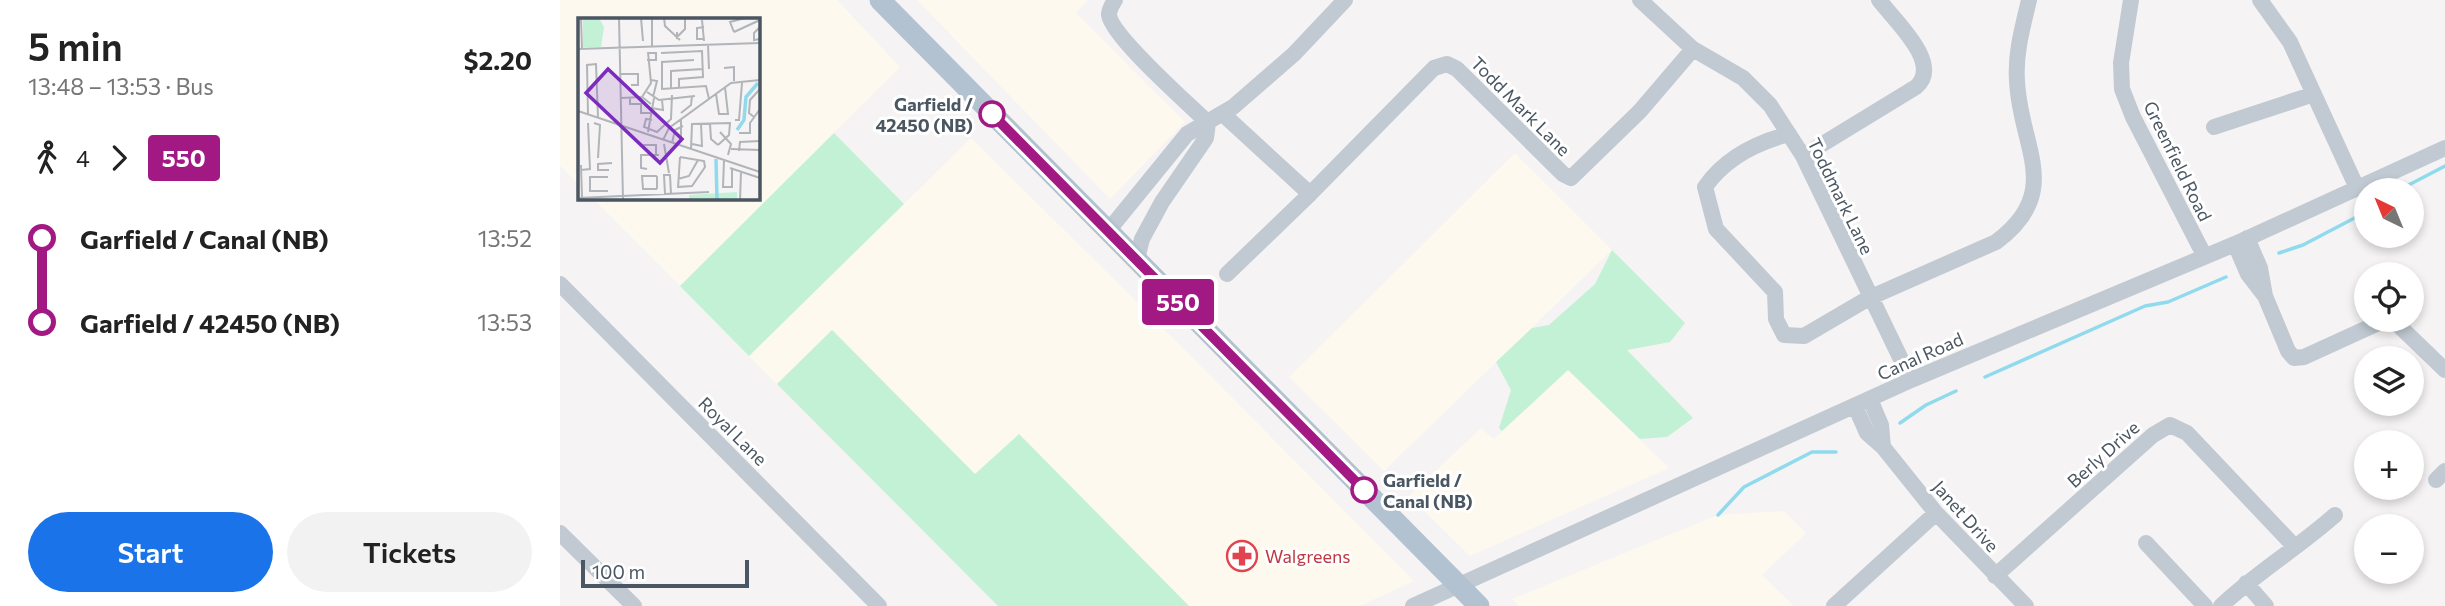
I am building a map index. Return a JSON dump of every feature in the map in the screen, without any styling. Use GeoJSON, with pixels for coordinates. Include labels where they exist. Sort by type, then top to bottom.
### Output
{"type":"FeatureCollection","features":[{"type":"Feature","properties":{"kind":"main road"},"geometry":{"type":"LineString","coordinates":[[880,0],[1479,606]]}},
{"type":"Feature","properties":{"kind":"street"},"geometry":{"type":"LineString","coordinates":[[1115,0],[1110,8],[1110,18],[1123,40],[1208,123]]}},
{"type":"Feature","properties":{"kind":"street"},"geometry":{"type":"LineString","coordinates":[[1108,231],[1187,134],[1224,115],[1294,54],[1345,0]]}},
{"type":"Feature","properties":{"kind":"street","name":"Toddmark Lane"},"geometry":{"type":"LineString","coordinates":[[1640,0],[1693,49],[1743,78],[1770,105],[1803,156],[1869,298],[1889,329],[1911,380]]}},
{"type":"Feature","properties":{"kind":"street"},"geometry":{"type":"LineString","coordinates":[[1803,156],[1916,88],[1924,77],[1926,71],[1923,57],[1879,0]]}},
{"type":"Feature","properties":{"kind":"street"},"geometry":{"type":"LineString","coordinates":[[1789,134],[1762,141],[1718,168],[1705,187],[1716,229],[1775,292],[1776,319],[1784,335],[1804,336],[1869,298],[1996,242],[2015,229],[2027,212],[2036,172],[2017,80],[2020,40],[2029,0]]}},
{"type":"Feature","properties":{"kind":"street","name":"Greenfield Road"},"geometry":{"type":"LineString","coordinates":[[2131,0],[2121,63],[2122,89],[2133,117],[2204,255]]}},
{"type":"Feature","properties":{"kind":"street"},"geometry":{"type":"LineString","coordinates":[[2260,0],[2290,41],[2354,181]]}},
{"type":"Feature","properties":{"kind":"street","name":"Todd Mark Lane"},"geometry":{"type":"LineString","coordinates":[[1310,194],[1434,68],[1447,64],[1457,69],[1563,174],[1571,177],[1640,111],[1693,49]]}},
{"type":"Feature","properties":{"kind":"street"},"geometry":{"type":"LineString","coordinates":[[2214,127],[2314,94]]}},
{"type":"Feature","properties":{"kind":"street"},"geometry":{"type":"LineString","coordinates":[[1224,115],[1310,194],[1227,274]]}},
{"type":"Feature","properties":{"kind":"street"},"geometry":{"type":"LineString","coordinates":[[1137,259],[1142,239],[1206,138],[1208,123]]}},
{"type":"Feature","properties":{"kind":"street","name":"Canal Road"},"geometry":{"type":"LineString","coordinates":[[2379,178],[2445,148]]}},
{"type":"Feature","properties":{"kind":"street","name":"Canal Road"},"geometry":{"type":"LineString","coordinates":[[1413,606],[1911,380],[2241,241],[2354,189]]}},
{"type":"Feature","properties":{"kind":"street"},"geometry":{"type":"LineString","coordinates":[[2241,241],[2288,351],[2294,358],[2304,357],[2359,332]]}},
{"type":"Feature","properties":{"kind":"street","name":"Royal Lane"},"geometry":{"type":"LineString","coordinates":[[560,284],[879,606]]}},
{"type":"Feature","properties":{"kind":"street"},"geometry":{"type":"LineString","coordinates":[[2405,332],[2445,370]]}},
{"type":"Feature","properties":{"kind":"street","name":"Janet Drive"},"geometry":{"type":"LineString","coordinates":[[1862,403],[1867,433],[1883,447],[1936,513],[2026,606]]}},
{"type":"Feature","properties":{"kind":"street","name":"Berly Drive"},"geometry":{"type":"LineString","coordinates":[[1995,576],[2152,435],[2170,425],[2188,433],[2295,547]]}},
{"type":"Feature","properties":{"kind":"street"},"geometry":{"type":"LineString","coordinates":[[1833,606],[1936,513]]}},
{"type":"Feature","properties":{"kind":"street"},"geometry":{"type":"LineString","coordinates":[[2221,606],[2246,583],[2335,515]]}},
{"type":"Feature","properties":{"kind":"street"},"geometry":{"type":"LineString","coordinates":[[560,533],[634,606]]}},
{"type":"Feature","properties":{"kind":"street"},"geometry":{"type":"LineString","coordinates":[[2146,543],[2205,606]]}},
{"type":"Feature","properties":{"kind":"street"},"geometry":{"type":"LineString","coordinates":[[2246,583],[2266,606]]}},
{"type":"Feature","properties":{"kind":"shaded area"},"geometry":{"type":"Polygon","coordinates":[[[560,0],[837,0],[900,67],[680,286],[594,200],[760,200],[760,18],[578,18],[578,184],[560,166],[560,0]]]}},
{"type":"Feature","properties":{"kind":"shaded area"},"geometry":{"type":"Polygon","coordinates":[[[917,0],[1088,0],[1076,13],[1185,122],[1110,199],[917,0]]]}},
{"type":"Feature","properties":{"kind":"shaded area"},"geometry":{"type":"Polygon","coordinates":[[[971,138],[1414,581],[1360,606],[1189,606],[1019,434],[975,475],[833,330],[777,384],[749,356],[971,138]]]}},
{"type":"Feature","properties":{"kind":"shaded area"},"geometry":{"type":"Polygon","coordinates":[[[1515,153],[1612,250],[1384,471],[1289,377],[1515,153]]]}},
{"type":"Feature","properties":{"kind":"shaded area"},"geometry":{"type":"Polygon","coordinates":[[[1568,370],[1669,468],[1470,556],[1409,496],[1481,428],[1494,439],[1568,370]]]}},
{"type":"Feature","properties":{"kind":"shaded area"},"geometry":{"type":"Polygon","coordinates":[[[1784,511],[1806,533],[1762,575],[1794,606],[1518,606],[1512,599],[1718,515],[1784,511]]]}},
{"type":"Feature","properties":{"kind":"green space"},"geometry":{"type":"Polygon","coordinates":[[[834,133],[904,204],[749,356],[680,286],[834,133]]]}},
{"type":"Feature","properties":{"kind":"green space"},"geometry":{"type":"Polygon","coordinates":[[[1612,250],[1685,323],[1670,342],[1627,350],[1693,418],[1667,437],[1640,439],[1568,370],[1502,431],[1499,428],[1511,390],[1496,362],[1532,328],[1549,325],[1595,284],[1612,250]]]}},
{"type":"Feature","properties":{"kind":"green space"},"geometry":{"type":"Polygon","coordinates":[[[832,330],[975,474],[1019,434],[1189,606],[998,606],[777,384],[832,330]]]}},
{"type":"Feature","properties":{"kind":"waterway"},"geometry":{"type":"LineString","coordinates":[[2422,178],[2445,166]]}},
{"type":"Feature","properties":{"kind":"waterway"},"geometry":{"type":"LineString","coordinates":[[2279,253],[2303,245],[2354,218]]}},
{"type":"Feature","properties":{"kind":"waterway"},"geometry":{"type":"LineString","coordinates":[[1985,377],[2145,306],[2168,302],[2226,277]]}},
{"type":"Feature","properties":{"kind":"waterway"},"geometry":{"type":"LineString","coordinates":[[1900,423],[1926,405],[1956,391]]}},
{"type":"Feature","properties":{"kind":"waterway"},"geometry":{"type":"LineString","coordinates":[[1718,515],[1744,487],[1812,452],[1836,452]]}},
{"type":"Feature","properties":{"kind":"bus line","name":"550"},"geometry":{"type":"LineString","coordinates":[[992,114],[1364,490]]}},
{"type":"Feature","properties":{"kind":"place","name":"Garfield / 42450 (NB)"},"geometry":{"type":"Point","coordinates":[992,114]}},
{"type":"Feature","properties":{"kind":"place","name":"Garfield / Canal (NB)"},"geometry":{"type":"Point","coordinates":[1364,490]}},
{"type":"Feature","properties":{"kind":"place","name":"Walgreens"},"geometry":{"type":"Point","coordinates":[1242,556]}}]}
